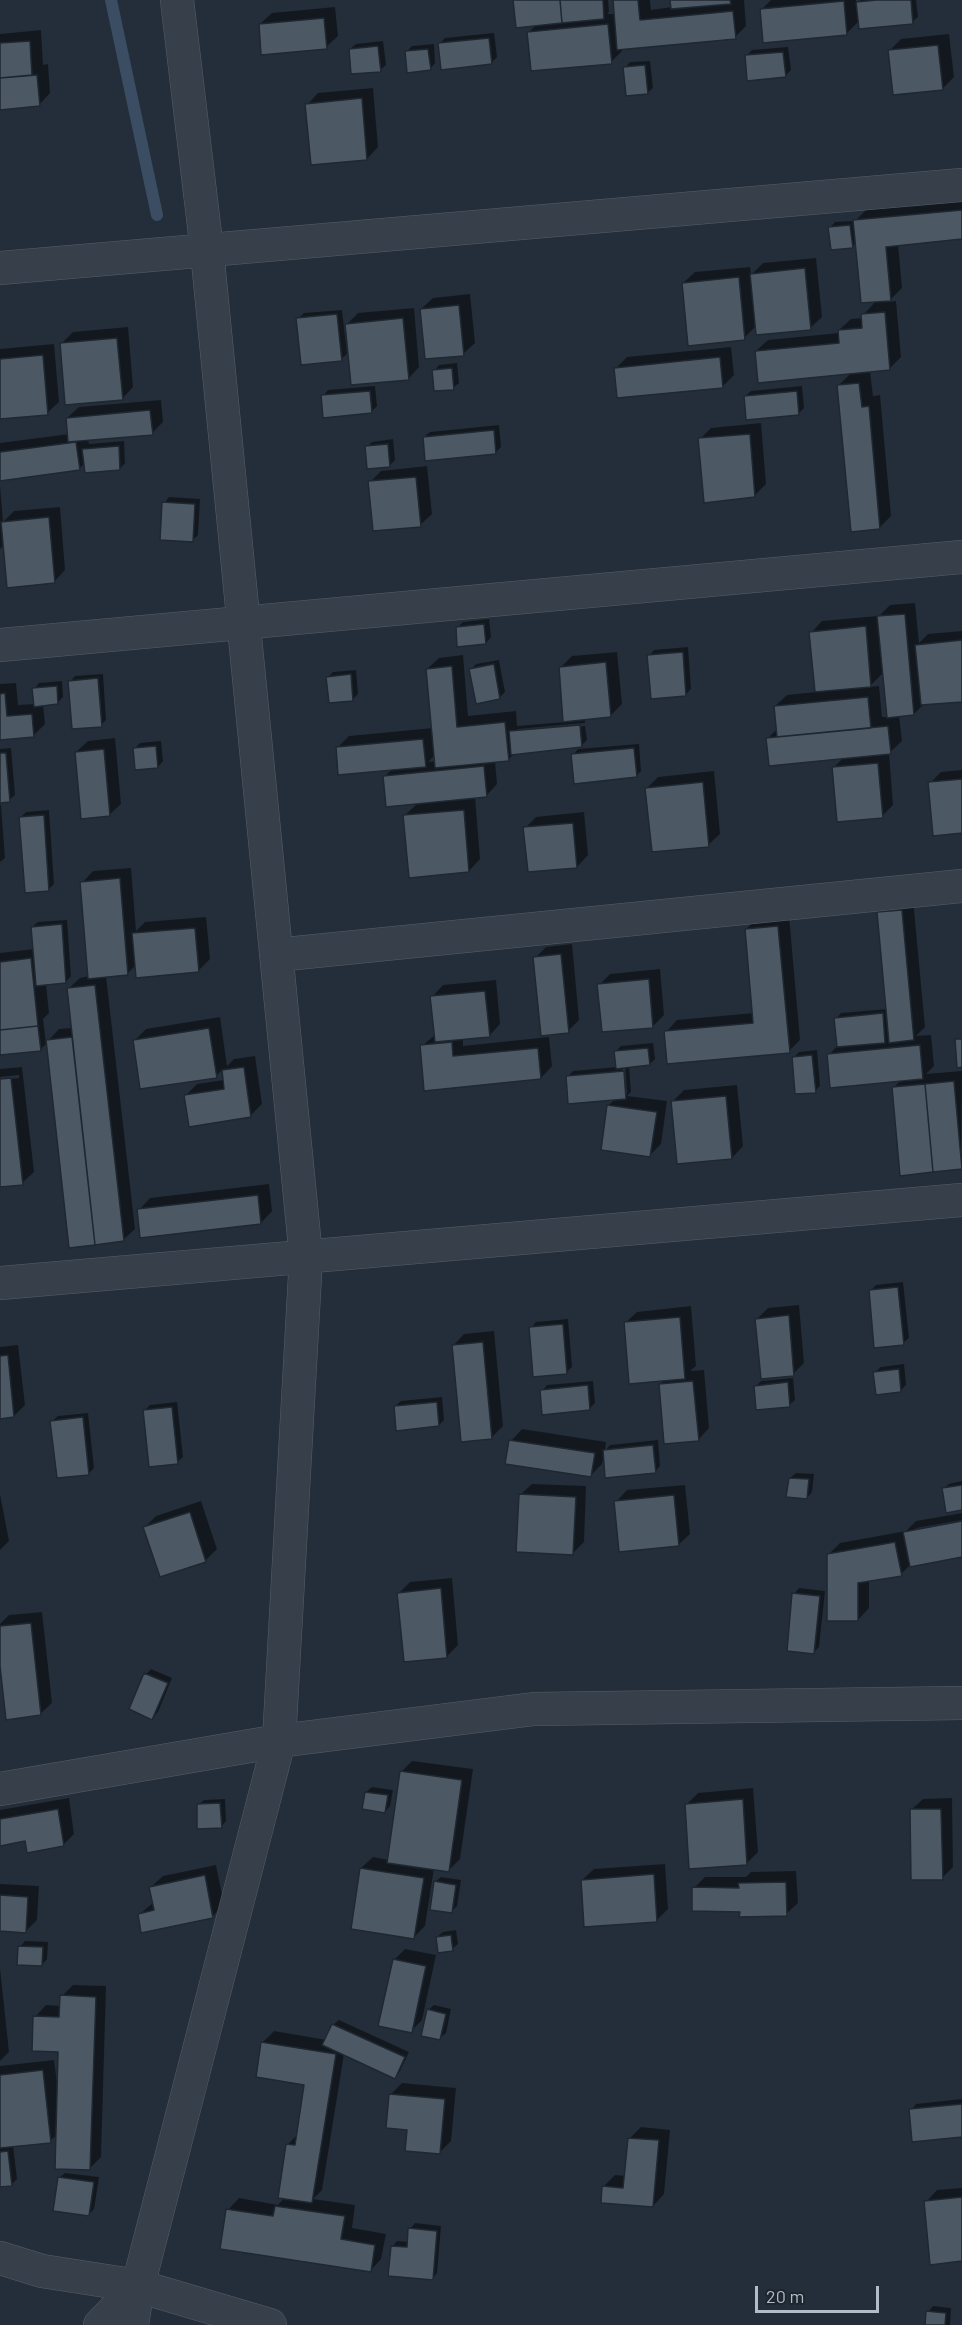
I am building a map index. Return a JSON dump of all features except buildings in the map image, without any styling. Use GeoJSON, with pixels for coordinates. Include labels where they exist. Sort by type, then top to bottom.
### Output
{"type":"FeatureCollection","features":[{"type":"Feature","properties":{"kind":"street"},"geometry":{"type":"LineString","coordinates":[[132,2325],[138,2286],[279,1742],[306,1257],[207,251],[177,0]]}},
{"type":"Feature","properties":{"kind":"street"},"geometry":{"type":"LineString","coordinates":[[0,268],[962,185]]}},
{"type":"Feature","properties":{"kind":"street"},"geometry":{"type":"LineString","coordinates":[[0,645],[962,558]]}},
{"type":"Feature","properties":{"kind":"street"},"geometry":{"type":"LineString","coordinates":[[276,955],[962,886]]}},
{"type":"Feature","properties":{"kind":"street"},"geometry":{"type":"LineString","coordinates":[[0,1283],[962,1200]]}},
{"type":"Feature","properties":{"kind":"street"},"geometry":{"type":"LineString","coordinates":[[0,1789],[279,1742],[534,1709],[962,1702]]}},
{"type":"Feature","properties":{"kind":"street"},"geometry":{"type":"LineString","coordinates":[[0,2258],[42,2271],[138,2286],[270,2325]]}},
{"type":"Feature","properties":{"kind":"street"},"geometry":{"type":"LineString","coordinates":[[100,2325],[138,2286]]}},
{"type":"Feature","properties":{"kind":"waterway"},"geometry":{"type":"LineString","coordinates":[[111,0],[157,215]]}}]}
